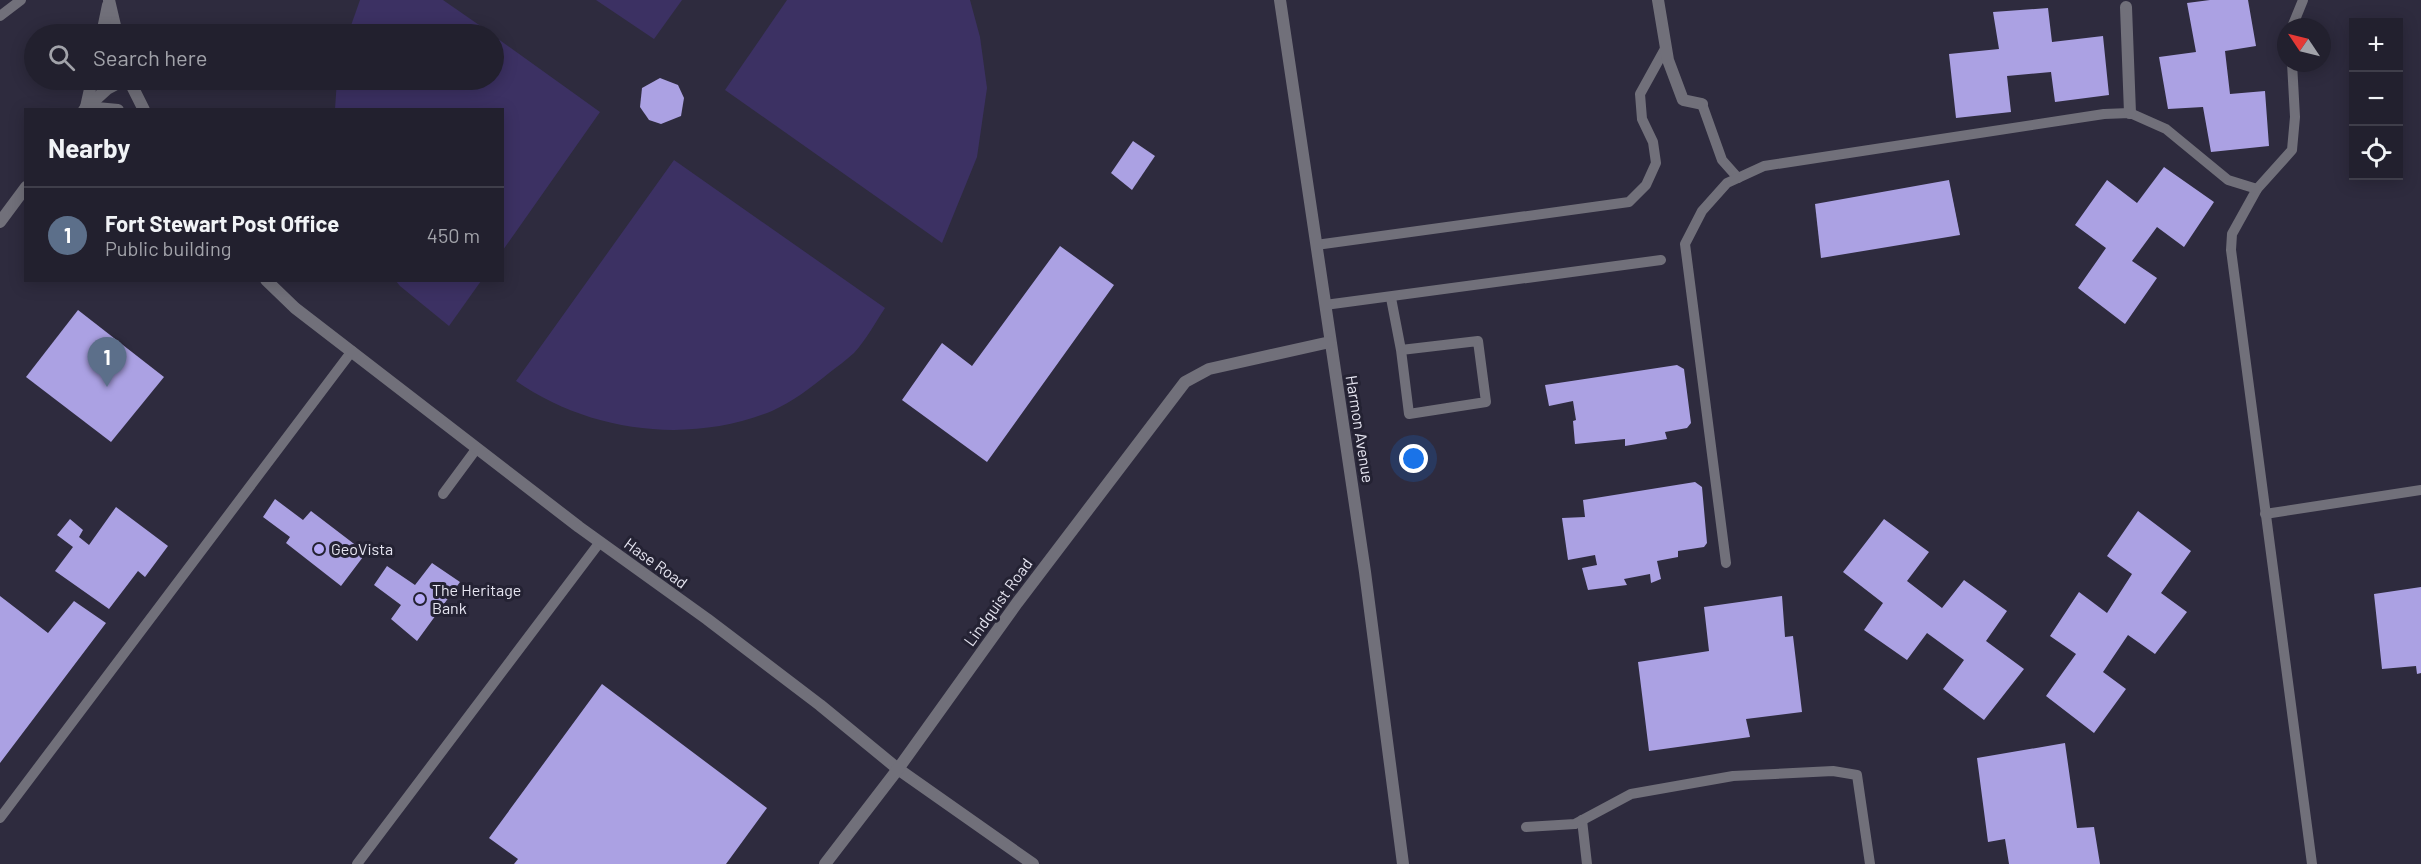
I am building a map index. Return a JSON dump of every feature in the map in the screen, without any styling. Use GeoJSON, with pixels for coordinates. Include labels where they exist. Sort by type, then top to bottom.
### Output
{"type":"FeatureCollection","features":[{"type":"Feature","properties":{"kind":"street"},"geometry":{"type":"LineString","coordinates":[[104,24],[109,0]]}},
{"type":"Feature","properties":{"kind":"street"},"geometry":{"type":"LineString","coordinates":[[109,0],[115,24]]}},
{"type":"Feature","properties":{"kind":"street","name":"Harmon Avenue"},"geometry":{"type":"LineString","coordinates":[[1280,0],[1365,572],[1403,864]]}},
{"type":"Feature","properties":{"kind":"street"},"geometry":{"type":"LineString","coordinates":[[1658,0],[1668,60],[1683,100],[1702,104]]}},
{"type":"Feature","properties":{"kind":"street"},"geometry":{"type":"LineString","coordinates":[[2126,7],[2130,112]]}},
{"type":"Feature","properties":{"kind":"street"},"geometry":{"type":"LineString","coordinates":[[85,108],[90,90]]}},
{"type":"Feature","properties":{"kind":"street"},"geometry":{"type":"LineString","coordinates":[[85,108],[106,90]]}},
{"type":"Feature","properties":{"kind":"street"},"geometry":{"type":"LineString","coordinates":[[134,90],[143,108]]}},
{"type":"Feature","properties":{"kind":"street"},"geometry":{"type":"LineString","coordinates":[[0,222],[24,190]]}},
{"type":"Feature","properties":{"kind":"street","name":"Hase Road"},"geometry":{"type":"LineString","coordinates":[[268,282],[295,308],[600,542],[754,655],[898,769],[1033,864]]}},
{"type":"Feature","properties":{"kind":"street","name":"Lindquist Road"},"geometry":{"type":"LineString","coordinates":[[825,864],[898,769],[1017,603],[1185,382],[1209,369],[1330,342]]}},
{"type":"Feature","properties":{"kind":"lane"},"geometry":{"type":"LineString","coordinates":[[0,16],[21,0]]}},
{"type":"Feature","properties":{"kind":"lane"},"geometry":{"type":"LineString","coordinates":[[2296,18],[2303,0]]}},
{"type":"Feature","properties":{"kind":"lane"},"geometry":{"type":"LineString","coordinates":[[1316,245],[1629,202],[1646,185],[1656,163],[1653,142],[1642,119],[1640,94],[1666,47]]}},
{"type":"Feature","properties":{"kind":"lane"},"geometry":{"type":"LineString","coordinates":[[2292,72],[2295,117],[2292,150],[2258,189],[2232,234],[2231,250],[2312,864]]}},
{"type":"Feature","properties":{"kind":"lane"},"geometry":{"type":"LineString","coordinates":[[1702,104],[1722,160],[1738,178]]}},
{"type":"Feature","properties":{"kind":"lane"},"geometry":{"type":"LineString","coordinates":[[1726,563],[1684,244],[1702,211],[1727,183],[1764,166],[2104,114],[2130,112],[2166,129],[2228,180],[2258,189]]}},
{"type":"Feature","properties":{"kind":"lane"},"geometry":{"type":"LineString","coordinates":[[1325,306],[1662,260]]}},
{"type":"Feature","properties":{"kind":"lane"},"geometry":{"type":"LineString","coordinates":[[1391,298],[1401,350],[1409,414],[1486,402],[1478,341],[1401,350]]}},
{"type":"Feature","properties":{"kind":"lane"},"geometry":{"type":"LineString","coordinates":[[0,818],[352,351]]}},
{"type":"Feature","properties":{"kind":"lane"},"geometry":{"type":"LineString","coordinates":[[443,494],[477,448]]}},
{"type":"Feature","properties":{"kind":"lane"},"geometry":{"type":"LineString","coordinates":[[2265,514],[2421,490]]}},
{"type":"Feature","properties":{"kind":"lane"},"geometry":{"type":"LineString","coordinates":[[357,864],[600,542]]}},
{"type":"Feature","properties":{"kind":"lane"},"geometry":{"type":"LineString","coordinates":[[1526,827],[1575,824],[1631,794],[1732,776],[1833,771],[1857,775],[1870,864]]}},
{"type":"Feature","properties":{"kind":"lane"},"geometry":{"type":"LineString","coordinates":[[1582,820],[1587,864]]}},
{"type":"Feature","properties":{"kind":"shaded area"},"geometry":{"type":"Polygon","coordinates":[[[360,0],[443,0],[478,24],[352,24],[360,0]]]}},
{"type":"Feature","properties":{"kind":"shaded area"},"geometry":{"type":"Polygon","coordinates":[[[596,0],[682,0],[654,39],[596,0]]]}},
{"type":"Feature","properties":{"kind":"shaded area"},"geometry":{"type":"Polygon","coordinates":[[[787,0],[970,0],[980,37],[987,88],[977,157],[942,243],[725,90],[787,0]]]}},
{"type":"Feature","properties":{"kind":"shaded area"},"geometry":{"type":"Polygon","coordinates":[[[504,43],[600,112],[504,249],[504,108],[335,108],[336,90],[504,90],[504,43]]]}},
{"type":"Feature","properties":{"kind":"shaded area"},"geometry":{"type":"Polygon","coordinates":[[[674,160],[885,308],[862,343],[854,353],[794,399],[772,411],[740,422],[707,428],[674,430],[640,428],[607,422],[575,412],[516,381],[674,160]]]}},
{"type":"Feature","properties":{"kind":"shaded area"},"geometry":{"type":"Polygon","coordinates":[[[397,282],[480,282],[449,326],[397,282]]]}},
{"type":"Feature","properties":{"kind":"building"},"geometry":{"type":"Polygon","coordinates":[[[2210,0],[2248,0],[2256,46],[2225,51],[2230,94],[2265,91],[2269,146],[2211,152],[2203,107],[2168,109],[2159,57],[2196,52],[2187,3],[2210,0]]]}},
{"type":"Feature","properties":{"kind":"building"},"geometry":{"type":"Polygon","coordinates":[[[2048,8],[2052,42],[2103,36],[2109,95],[2055,102],[2051,72],[2007,76],[2011,112],[1956,118],[1949,54],[1999,49],[1993,12],[2048,8]]]}},
{"type":"Feature","properties":{"kind":"building"},"geometry":{"type":"Polygon","coordinates":[[[660,78],[678,85],[684,98],[681,116],[661,124],[649,120],[640,107],[642,88],[660,78]]]}},
{"type":"Feature","properties":{"kind":"building"},"geometry":{"type":"Polygon","coordinates":[[[1133,141],[1155,156],[1132,190],[1111,173],[1133,141]]]}},
{"type":"Feature","properties":{"kind":"building"},"geometry":{"type":"Polygon","coordinates":[[[2164,167],[2214,202],[2184,247],[2157,227],[2132,261],[2157,278],[2125,324],[2078,288],[2106,248],[2075,225],[2107,180],[2137,203],[2164,167]]]}},
{"type":"Feature","properties":{"kind":"building"},"geometry":{"type":"Polygon","coordinates":[[[1949,180],[1960,235],[1821,258],[1815,204],[1949,180]]]}},
{"type":"Feature","properties":{"kind":"building"},"geometry":{"type":"Polygon","coordinates":[[[1060,246],[1114,285],[987,462],[902,400],[942,343],[972,366],[1060,246]]]}},
{"type":"Feature","properties":{"kind":"building"},"geometry":{"type":"Polygon","coordinates":[[[78,310],[164,377],[111,442],[26,377],[78,310]]]}},
{"type":"Feature","properties":{"kind":"building"},"geometry":{"type":"Polygon","coordinates":[[[1677,365],[1684,369],[1691,423],[1687,428],[1665,432],[1667,439],[1625,446],[1625,439],[1575,444],[1573,421],[1576,420],[1573,401],[1549,406],[1545,385],[1677,365]]]}},
{"type":"Feature","properties":{"kind":"building"},"geometry":{"type":"Polygon","coordinates":[[[1695,482],[1702,487],[1707,543],[1704,547],[1678,551],[1678,557],[1657,561],[1661,579],[1651,583],[1650,574],[1624,579],[1627,585],[1588,590],[1582,568],[1597,565],[1595,555],[1568,560],[1562,518],[1585,517],[1583,500],[1695,482]]]}},
{"type":"Feature","properties":{"kind":"building"},"geometry":{"type":"Polygon","coordinates":[[[275,499],[303,520],[311,511],[366,553],[341,586],[286,543],[290,537],[263,517],[275,499]]]}},
{"type":"Feature","properties":{"kind":"building"},"geometry":{"type":"Polygon","coordinates":[[[116,507],[168,546],[145,577],[138,571],[109,609],[55,571],[73,547],[57,535],[70,519],[83,530],[79,537],[89,545],[116,507]]]}},
{"type":"Feature","properties":{"kind":"building"},"geometry":{"type":"Polygon","coordinates":[[[2138,511],[2191,551],[2161,593],[2187,612],[2155,654],[2128,635],[2103,672],[2126,689],[2094,733],[2046,696],[2076,654],[2050,636],[2079,592],[2107,613],[2132,574],[2107,556],[2138,511]]]}},
{"type":"Feature","properties":{"kind":"building"},"geometry":{"type":"Polygon","coordinates":[[[1884,519],[1929,552],[1907,581],[1942,608],[1964,580],[2007,611],[1986,641],[2024,669],[1984,720],[1943,689],[1964,660],[1927,633],[1907,660],[1864,630],[1883,603],[1843,572],[1884,519]]]}},
{"type":"Feature","properties":{"kind":"building"},"geometry":{"type":"Polygon","coordinates":[[[432,563],[460,582],[417,641],[391,619],[401,605],[374,585],[387,566],[415,585],[432,563]]]}},
{"type":"Feature","properties":{"kind":"building"},"geometry":{"type":"Polygon","coordinates":[[[2421,587],[2421,673],[2417,674],[2416,666],[2382,669],[2374,594],[2421,587]]]}},
{"type":"Feature","properties":{"kind":"building"},"geometry":{"type":"Polygon","coordinates":[[[0,596],[48,633],[74,601],[106,623],[0,763],[0,596]]]}},
{"type":"Feature","properties":{"kind":"building"},"geometry":{"type":"Polygon","coordinates":[[[1782,596],[1785,637],[1793,636],[1802,712],[1746,719],[1750,737],[1649,751],[1638,662],[1709,651],[1704,607],[1782,596]]]}},
{"type":"Feature","properties":{"kind":"building"},"geometry":{"type":"Polygon","coordinates":[[[602,684],[767,808],[726,864],[514,864],[518,859],[489,838],[602,684]]]}},
{"type":"Feature","properties":{"kind":"building"},"geometry":{"type":"Polygon","coordinates":[[[2065,743],[2077,828],[2094,827],[2100,864],[2009,864],[2005,839],[1988,842],[1977,758],[2065,743]]]}},
{"type":"Feature","properties":{"kind":"place","name":"Fort Stewart Post Office"},"geometry":{"type":"Point","coordinates":[107,387]}},
{"type":"Feature","properties":{"kind":"place","name":"GeoVista"},"geometry":{"type":"Point","coordinates":[319,549]}},
{"type":"Feature","properties":{"kind":"place","name":"The Heritage Bank"},"geometry":{"type":"Point","coordinates":[420,599]}}]}
